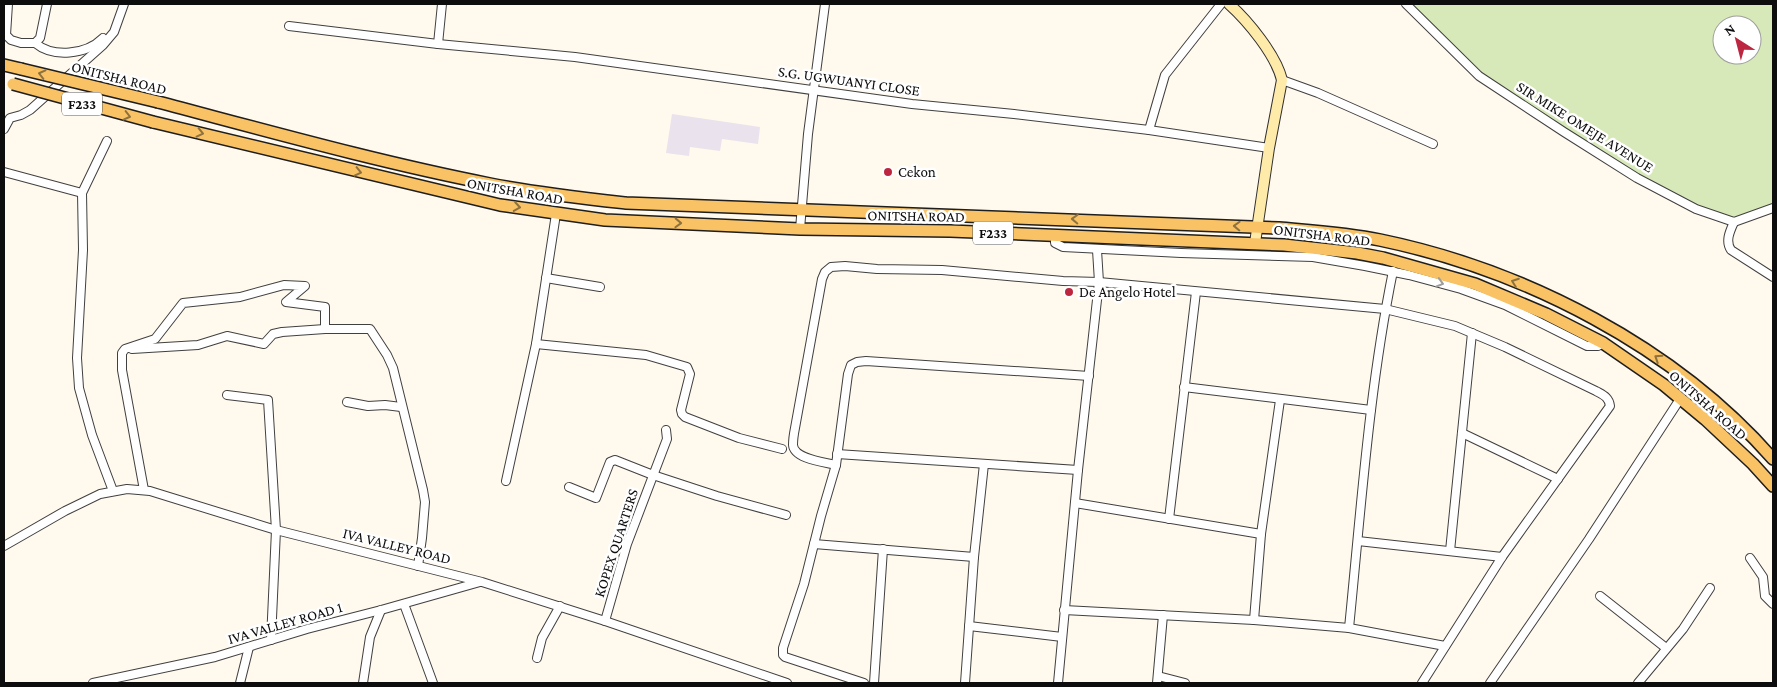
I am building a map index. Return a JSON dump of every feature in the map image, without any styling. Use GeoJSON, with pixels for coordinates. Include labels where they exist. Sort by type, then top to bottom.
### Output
{"type":"FeatureCollection","features":[{"type":"Feature","properties":{"kind":"main road"},"geometry":{"type":"LineString","coordinates":[[1229,4],[1243,16],[1258,36],[1279,70],[1282,80],[1269,148],[1255,243]]}},
{"type":"Feature","properties":{"kind":"main road","name":"ONITSHA ROAD"},"geometry":{"type":"LineString","coordinates":[[4,65],[158,102],[367,156],[492,185],[577,198],[626,203],[1258,227],[1328,233],[1379,240],[1459,261],[1532,288],[1614,330],[1670,366],[1715,402],[1773,459]]}},
{"type":"Feature","properties":{"kind":"main road","name":"ONITSHA ROAD"},"geometry":{"type":"LineString","coordinates":[[8,84],[153,122],[440,191],[500,205],[556,214],[605,220],[800,229],[940,231],[1284,244],[1374,256],[1475,284],[1546,314],[1602,343],[1639,367],[1680,399],[1726,439],[1773,486]]}},
{"type":"Feature","properties":{"kind":"street"},"geometry":{"type":"LineString","coordinates":[[8,4],[6,35],[11,40],[21,43],[37,40]]}},
{"type":"Feature","properties":{"kind":"street"},"geometry":{"type":"LineString","coordinates":[[47,4],[37,40],[41,48],[54,52],[75,51],[93,45],[114,32]]}},
{"type":"Feature","properties":{"kind":"street"},"geometry":{"type":"LineString","coordinates":[[4,129],[7,117],[20,115],[30,110],[103,45],[114,32],[124,4]]}},
{"type":"Feature","properties":{"kind":"street"},"geometry":{"type":"LineString","coordinates":[[438,44],[442,4]]}},
{"type":"Feature","properties":{"kind":"street"},"geometry":{"type":"LineString","coordinates":[[800,229],[800,210],[825,4]]}},
{"type":"Feature","properties":{"kind":"street"},"geometry":{"type":"LineString","coordinates":[[1149,130],[1165,75],[1220,4]]}},
{"type":"Feature","properties":{"kind":"street","name":"SIR MIKE OMEJE AVENUE"},"geometry":{"type":"LineString","coordinates":[[1406,4],[1479,76],[1637,178],[1688,204],[1734,222]]}},
{"type":"Feature","properties":{"kind":"street","name":"S.G. UGWUANYI CLOSE"},"geometry":{"type":"LineString","coordinates":[[289,26],[438,44],[575,57],[912,104],[1149,130],[1269,148]]}},
{"type":"Feature","properties":{"kind":"street"},"geometry":{"type":"LineString","coordinates":[[1282,80],[1318,93],[1433,144]]}},
{"type":"Feature","properties":{"kind":"street"},"geometry":{"type":"LineString","coordinates":[[107,141],[82,193],[83,250],[77,358],[79,388],[92,435],[113,491]]}},
{"type":"Feature","properties":{"kind":"street"},"geometry":{"type":"LineString","coordinates":[[4,172],[82,193]]}},
{"type":"Feature","properties":{"kind":"street"},"geometry":{"type":"LineString","coordinates":[[1773,208],[1734,222],[1728,237],[1728,246],[1732,250],[1773,277]]}},
{"type":"Feature","properties":{"kind":"street"},"geometry":{"type":"LineString","coordinates":[[506,481],[536,344],[556,214]]}},
{"type":"Feature","properties":{"kind":"street"},"geometry":{"type":"LineString","coordinates":[[1055,235],[1056,243],[1063,247],[1096,250],[1313,257],[1409,274],[1505,305],[1587,346],[1598,346],[1602,343]]}},
{"type":"Feature","properties":{"kind":"street"},"geometry":{"type":"LineString","coordinates":[[1058,683],[1078,470],[1099,282],[1096,250]]}},
{"type":"Feature","properties":{"kind":"street"},"geometry":{"type":"LineString","coordinates":[[836,465],[805,457],[795,450],[793,445],[822,279],[824,272],[831,267],[942,270],[1063,281],[1099,282],[1385,309],[1456,326],[1506,347],[1606,396],[1610,406],[1502,556],[1422,683]]}},
{"type":"Feature","properties":{"kind":"street"},"geometry":{"type":"LineString","coordinates":[[1349,628],[1371,410],[1385,309],[1393,271]]}},
{"type":"Feature","properties":{"kind":"street"},"geometry":{"type":"LineString","coordinates":[[546,278],[600,287]]}},
{"type":"Feature","properties":{"kind":"street"},"geometry":{"type":"LineString","coordinates":[[144,490],[122,370],[122,353],[125,349],[155,339],[183,303],[240,297],[284,284],[305,286],[286,302],[325,307],[325,329]]}},
{"type":"Feature","properties":{"kind":"street"},"geometry":{"type":"LineString","coordinates":[[1169,519],[1196,292]]}},
{"type":"Feature","properties":{"kind":"street"},"geometry":{"type":"LineString","coordinates":[[125,349],[198,345],[227,336],[264,344],[273,334],[325,329],[366,327],[370,329],[390,362],[425,502],[418,566]]}},
{"type":"Feature","properties":{"kind":"street"},"geometry":{"type":"LineString","coordinates":[[1450,551],[1472,333]]}},
{"type":"Feature","properties":{"kind":"street"},"geometry":{"type":"LineString","coordinates":[[536,344],[646,355],[686,367],[690,374],[681,410],[685,417],[738,438],[782,449]]}},
{"type":"Feature","properties":{"kind":"street"},"geometry":{"type":"LineString","coordinates":[[864,683],[791,660],[783,654],[786,633],[804,584],[836,465],[848,374],[851,365],[866,361],[1089,376]]}},
{"type":"Feature","properties":{"kind":"street"},"geometry":{"type":"LineString","coordinates":[[1184,387],[1371,410]]}},
{"type":"Feature","properties":{"kind":"street"},"geometry":{"type":"LineString","coordinates":[[227,395],[268,400],[276,530],[271,640]]}},
{"type":"Feature","properties":{"kind":"street"},"geometry":{"type":"LineString","coordinates":[[1490,683],[1589,540],[1680,399]]}},
{"type":"Feature","properties":{"kind":"street"},"geometry":{"type":"LineString","coordinates":[[1254,620],[1261,534],[1280,400]]}},
{"type":"Feature","properties":{"kind":"street"},"geometry":{"type":"LineString","coordinates":[[347,402],[368,406],[385,405],[401,407]]}},
{"type":"Feature","properties":{"kind":"street","name":"KOPEX QUARTERS"},"geometry":{"type":"LineString","coordinates":[[605,621],[627,544],[667,439],[666,430]]}},
{"type":"Feature","properties":{"kind":"street"},"geometry":{"type":"LineString","coordinates":[[1462,433],[1558,479]]}},
{"type":"Feature","properties":{"kind":"street"},"geometry":{"type":"LineString","coordinates":[[837,454],[1078,470]]}},
{"type":"Feature","properties":{"kind":"street","name":"KOPEX QUARTERS"},"geometry":{"type":"LineString","coordinates":[[569,487],[596,498],[610,462],[618,461],[653,475],[717,496],[786,515]]}},
{"type":"Feature","properties":{"kind":"street"},"geometry":{"type":"LineString","coordinates":[[965,683],[974,557],[984,464]]}},
{"type":"Feature","properties":{"kind":"street","name":"IVA VALLEY ROAD"},"geometry":{"type":"LineString","coordinates":[[4,546],[65,511],[100,494],[127,489],[144,490],[276,530],[482,582],[560,606],[787,683]]}},
{"type":"Feature","properties":{"kind":"street"},"geometry":{"type":"LineString","coordinates":[[1075,503],[1261,534]]}},
{"type":"Feature","properties":{"kind":"street"},"geometry":{"type":"LineString","coordinates":[[1358,541],[1502,556]]}},
{"type":"Feature","properties":{"kind":"street"},"geometry":{"type":"LineString","coordinates":[[814,544],[974,557]]}},
{"type":"Feature","properties":{"kind":"street"},"geometry":{"type":"LineString","coordinates":[[874,683],[883,549]]}},
{"type":"Feature","properties":{"kind":"street"},"geometry":{"type":"LineString","coordinates":[[1750,558],[1763,577],[1765,596],[1773,604]]}},
{"type":"Feature","properties":{"kind":"street","name":"IVA VALLEY ROAD 1"},"geometry":{"type":"LineString","coordinates":[[93,683],[215,657],[482,582]]}},
{"type":"Feature","properties":{"kind":"street"},"geometry":{"type":"LineString","coordinates":[[1638,683],[1684,629],[1710,588]]}},
{"type":"Feature","properties":{"kind":"street"},"geometry":{"type":"LineString","coordinates":[[1600,596],[1666,648]]}},
{"type":"Feature","properties":{"kind":"street"},"geometry":{"type":"LineString","coordinates":[[404,604],[433,683]]}},
{"type":"Feature","properties":{"kind":"street"},"geometry":{"type":"LineString","coordinates":[[537,658],[542,638],[560,606]]}},
{"type":"Feature","properties":{"kind":"street"},"geometry":{"type":"LineString","coordinates":[[363,683],[370,637],[381,610]]}},
{"type":"Feature","properties":{"kind":"street"},"geometry":{"type":"LineString","coordinates":[[1064,610],[1254,620],[1349,628],[1445,646]]}},
{"type":"Feature","properties":{"kind":"street"},"geometry":{"type":"LineString","coordinates":[[1163,615],[1157,680],[1185,683]]}},
{"type":"Feature","properties":{"kind":"street"},"geometry":{"type":"LineString","coordinates":[[969,626],[1062,637]]}},
{"type":"Feature","properties":{"kind":"street"},"geometry":{"type":"LineString","coordinates":[[240,683],[249,647]]}},
{"type":"Feature","properties":{"kind":"shaded area"},"geometry":{"type":"Polygon","coordinates":[[[672,114],[760,127],[758,144],[722,139],[720,151],[690,147],[689,156],[666,153],[672,114]]]}},
{"type":"Feature","properties":{"kind":"green space"},"geometry":{"type":"Polygon","coordinates":[[[1406,4],[1773,4],[1773,204],[1734,222],[1637,178],[1479,76],[1406,4]]]}},
{"type":"Feature","properties":{"kind":"place","name":"Cekon"},"geometry":{"type":"Point","coordinates":[888,172]}},
{"type":"Feature","properties":{"kind":"place","name":"De Angelo Hotel"},"geometry":{"type":"Point","coordinates":[1069,292]}}]}
